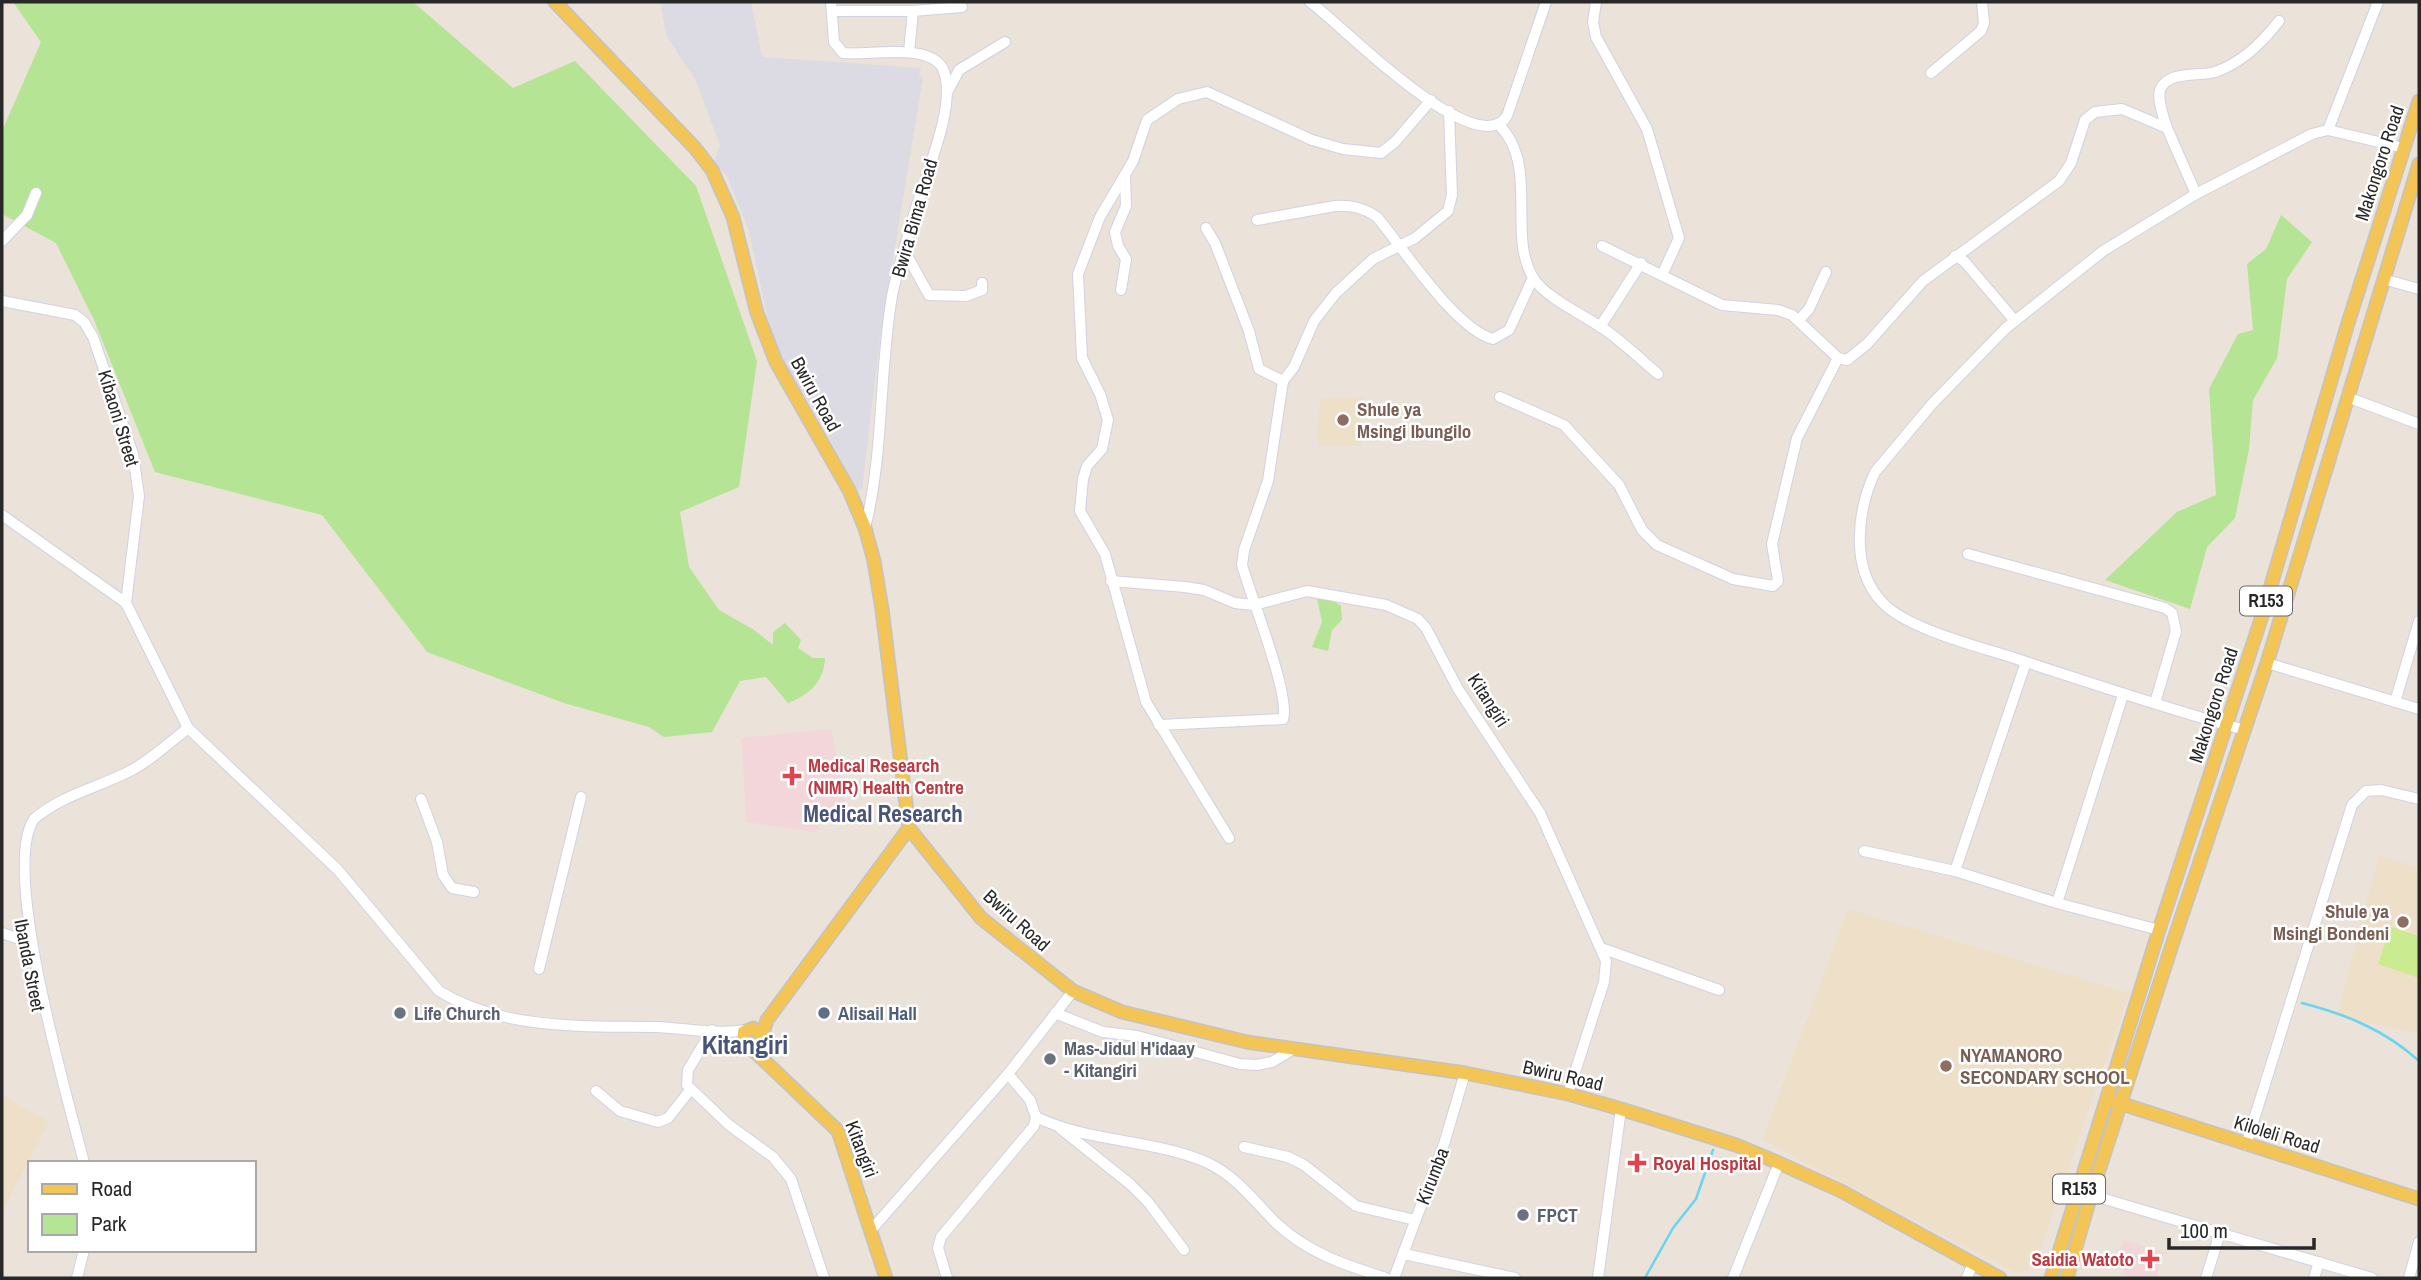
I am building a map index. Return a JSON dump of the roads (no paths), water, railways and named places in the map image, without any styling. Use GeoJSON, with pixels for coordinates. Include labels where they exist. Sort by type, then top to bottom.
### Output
{"type":"FeatureCollection","features":[{"type":"Feature","properties":{"kind":"main road","name":"Bwiru Road"},"geometry":{"type":"LineString","coordinates":[[555,2],[712,170],[733,217],[757,313],[776,362],[849,490],[865,528],[882,609],[909,828],[981,918],[1073,991],[1122,1012],[1292,1050],[1465,1073],[1621,1108],[1736,1145],[1779,1163],[1841,1191],[2000,1278]]}},
{"type":"Feature","properties":{"kind":"main road","name":"Makongoro Road"},"geometry":{"type":"LineString","coordinates":[[2050,1276],[2227,725],[2419,101]]}},
{"type":"Feature","properties":{"kind":"main road","name":"Makongoro Road"},"geometry":{"type":"LineString","coordinates":[[2067,1278],[2173,942],[2267,663],[2419,164]]}},
{"type":"Feature","properties":{"kind":"main road"},"geometry":{"type":"LineString","coordinates":[[752,1037],[909,828]]}},
{"type":"Feature","properties":{"kind":"main road","name":"Kitangiri"},"geometry":{"type":"LineString","coordinates":[[752,1037],[764,1059],[838,1130],[886,1278]]}},
{"type":"Feature","properties":{"kind":"main road","name":"Kiloleli Road"},"geometry":{"type":"LineString","coordinates":[[2107,1099],[2419,1199]]}},
{"type":"Feature","properties":{"kind":"street"},"geometry":{"type":"LineString","coordinates":[[1314,3],[1376,61],[1431,100],[1480,127],[1500,125],[1507,116],[1546,2]]}},
{"type":"Feature","properties":{"kind":"street"},"geometry":{"type":"LineString","coordinates":[[1596,2],[1593,22],[1596,37],[1647,129],[1679,238],[1674,254],[1662,275]]}},
{"type":"Feature","properties":{"kind":"street"},"geometry":{"type":"LineString","coordinates":[[1931,73],[1981,31],[1984,23],[1982,2]]}},
{"type":"Feature","properties":{"kind":"street"},"geometry":{"type":"LineString","coordinates":[[2328,130],[2378,2]]}},
{"type":"Feature","properties":{"kind":"street"},"geometry":{"type":"LineString","coordinates":[[948,91],[938,63],[927,55],[909,52],[842,53],[834,42],[831,6],[913,11],[962,7]]}},
{"type":"Feature","properties":{"kind":"street"},"geometry":{"type":"LineString","coordinates":[[909,52],[913,11]]}},
{"type":"Feature","properties":{"kind":"street"},"geometry":{"type":"LineString","coordinates":[[2196,194],[2167,128],[2160,97],[2161,88],[2174,77],[2216,72],[2243,59],[2279,21]]}},
{"type":"Feature","properties":{"kind":"street"},"geometry":{"type":"LineString","coordinates":[[948,91],[959,69],[1005,42]]}},
{"type":"Feature","properties":{"kind":"street","name":"Bwira Bima Road"},"geometry":{"type":"LineString","coordinates":[[865,528],[873,485],[892,294],[941,126],[948,91]]}},
{"type":"Feature","properties":{"kind":"street"},"geometry":{"type":"LineString","coordinates":[[1229,838],[1159,725],[1136,675],[1100,542],[1079,504],[1087,466],[1101,449],[1108,420],[1100,394],[1082,358],[1078,274],[1100,217],[1125,176],[1147,120],[1165,106],[1191,94],[1215,95],[1327,145],[1381,153],[1395,142],[1431,100]]}},
{"type":"Feature","properties":{"kind":"street"},"geometry":{"type":"LineString","coordinates":[[1602,246],[1722,305],[1778,310],[1799,320],[1838,358],[1847,360],[1856,356],[1923,281],[2059,181],[2071,163],[2085,120],[2095,112],[2109,108],[2132,111],[2167,128]]}},
{"type":"Feature","properties":{"kind":"street"},"geometry":{"type":"LineString","coordinates":[[1159,725],[1283,719],[1285,708],[1275,666],[1242,565],[1244,550],[1270,472],[1283,381],[1294,367],[1314,321],[1336,293],[1373,259],[1415,238],[1448,211],[1452,195],[1449,111]]}},
{"type":"Feature","properties":{"kind":"street"},"geometry":{"type":"LineString","coordinates":[[1500,125],[1509,134],[1518,157],[1527,259],[1533,278],[1658,374]]}},
{"type":"Feature","properties":{"kind":"street"},"geometry":{"type":"LineString","coordinates":[[2245,730],[2123,695],[1929,629],[1893,612],[1874,593],[1860,554],[1866,500],[1875,472],[1932,404],[2015,321],[2104,251],[2196,194],[2312,134],[2328,130],[2404,148]]}},
{"type":"Feature","properties":{"kind":"street"},"geometry":{"type":"LineString","coordinates":[[1121,290],[1126,259],[1118,246],[1115,232],[1126,206],[1125,176]]}},
{"type":"Feature","properties":{"kind":"street"},"geometry":{"type":"LineString","coordinates":[[2,241],[27,215],[36,193]]}},
{"type":"Feature","properties":{"kind":"street"},"geometry":{"type":"LineString","coordinates":[[1257,220],[1349,205],[1377,217],[1450,307],[1474,329],[1493,339],[1509,330],[1533,278]]}},
{"type":"Feature","properties":{"kind":"street"},"geometry":{"type":"LineString","coordinates":[[1206,228],[1215,243],[1246,324],[1259,369],[1283,381]]}},
{"type":"Feature","properties":{"kind":"street"},"geometry":{"type":"LineString","coordinates":[[904,250],[929,295],[975,295],[982,289],[982,283]]}},
{"type":"Feature","properties":{"kind":"street"},"geometry":{"type":"LineString","coordinates":[[1955,256],[1964,261],[2015,321]]}},
{"type":"Feature","properties":{"kind":"street"},"geometry":{"type":"LineString","coordinates":[[1600,327],[1641,263]]}},
{"type":"Feature","properties":{"kind":"street"},"geometry":{"type":"LineString","coordinates":[[1799,320],[1809,309],[1826,272]]}},
{"type":"Feature","properties":{"kind":"street"},"geometry":{"type":"LineString","coordinates":[[2383,279],[2419,289]]}},
{"type":"Feature","properties":{"kind":"street","name":"Kibaoni Street"},"geometry":{"type":"LineString","coordinates":[[2,301],[75,315],[84,322],[93,337],[125,428],[139,496],[126,603]]}},
{"type":"Feature","properties":{"kind":"street"},"geometry":{"type":"LineString","coordinates":[[1500,397],[1564,425],[1619,485],[1642,530],[1657,545],[1733,579],[1755,586],[1773,586],[1778,581],[1772,544],[1797,438],[1838,358]]}},
{"type":"Feature","properties":{"kind":"street"},"geometry":{"type":"LineString","coordinates":[[2347,397],[2419,424]]}},
{"type":"Feature","properties":{"kind":"street"},"geometry":{"type":"LineString","coordinates":[[2,515],[126,603],[188,728],[305,836],[362,898],[420,972],[439,991],[460,1004],[567,1027],[712,1030],[752,1037]]}},
{"type":"Feature","properties":{"kind":"street"},"geometry":{"type":"LineString","coordinates":[[1968,554],[2165,608],[2172,613],[2176,631],[2155,703]]}},
{"type":"Feature","properties":{"kind":"street","name":"Kitangiri"},"geometry":{"type":"LineString","coordinates":[[1111,581],[1204,590],[1235,603],[1254,605],[1307,592],[1386,605],[1418,619],[1431,636],[1464,699],[1540,813],[1606,961],[1604,982],[1568,1094]]}},
{"type":"Feature","properties":{"kind":"street"},"geometry":{"type":"LineString","coordinates":[[2395,702],[2419,621]]}},
{"type":"Feature","properties":{"kind":"street"},"geometry":{"type":"LineString","coordinates":[[1955,871],[2026,662]]}},
{"type":"Feature","properties":{"kind":"street"},"geometry":{"type":"LineString","coordinates":[[2267,663],[2419,709]]}},
{"type":"Feature","properties":{"kind":"street"},"geometry":{"type":"LineString","coordinates":[[2057,903],[2123,695]]}},
{"type":"Feature","properties":{"kind":"street","name":"Ibanda Street"},"geometry":{"type":"LineString","coordinates":[[83,1161],[37,1009],[22,940],[16,886],[20,848],[31,822],[58,801],[129,771],[188,728]]}},
{"type":"Feature","properties":{"kind":"street"},"geometry":{"type":"LineString","coordinates":[[2246,1145],[2352,805],[2366,791],[2381,790],[2419,799]]}},
{"type":"Feature","properties":{"kind":"street"},"geometry":{"type":"LineString","coordinates":[[539,969],[581,797]]}},
{"type":"Feature","properties":{"kind":"street"},"geometry":{"type":"LineString","coordinates":[[421,799],[437,842],[443,875],[452,888],[474,892]]}},
{"type":"Feature","properties":{"kind":"street"},"geometry":{"type":"LineString","coordinates":[[1864,850],[1955,871],[2057,903],[2159,930]]}},
{"type":"Feature","properties":{"kind":"street"},"geometry":{"type":"LineString","coordinates":[[2,933],[22,940]]}},
{"type":"Feature","properties":{"kind":"street"},"geometry":{"type":"LineString","coordinates":[[1601,948],[1719,990]]}},
{"type":"Feature","properties":{"kind":"street"},"geometry":{"type":"LineString","coordinates":[[872,1229],[1008,1074],[1073,991]]}},
{"type":"Feature","properties":{"kind":"street"},"geometry":{"type":"LineString","coordinates":[[1055,1013],[1103,1032],[1137,1036],[1240,1064],[1272,1062],[1292,1050]]}},
{"type":"Feature","properties":{"kind":"street"},"geometry":{"type":"LineString","coordinates":[[712,1030],[688,1070],[686,1081],[729,1125],[773,1157],[791,1179],[824,1278]]}},
{"type":"Feature","properties":{"kind":"street","name":"Kirumba"},"geometry":{"type":"LineString","coordinates":[[1394,1278],[1444,1144],[1465,1073]]}},
{"type":"Feature","properties":{"kind":"street"},"geometry":{"type":"LineString","coordinates":[[947,1278],[938,1248],[941,1237],[1034,1126],[1036,1118],[1030,1100],[1008,1074]]}},
{"type":"Feature","properties":{"kind":"street"},"geometry":{"type":"LineString","coordinates":[[596,1091],[620,1111],[658,1122],[668,1118],[691,1089]]}},
{"type":"Feature","properties":{"kind":"street"},"geometry":{"type":"LineString","coordinates":[[1598,1278],[1621,1108]]}},
{"type":"Feature","properties":{"kind":"street"},"geometry":{"type":"LineString","coordinates":[[1036,1118],[1207,1163],[1244,1187],[1277,1224],[1302,1244],[1333,1261],[1386,1278]]}},
{"type":"Feature","properties":{"kind":"street"},"geometry":{"type":"LineString","coordinates":[[1054,1123],[1130,1184],[1148,1202],[1184,1250]]}},
{"type":"Feature","properties":{"kind":"street"},"geometry":{"type":"LineString","coordinates":[[1244,1147],[1288,1157],[1304,1165],[1356,1206],[1415,1220]]}},
{"type":"Feature","properties":{"kind":"street"},"geometry":{"type":"LineString","coordinates":[[1733,1278],[1779,1163]]}},
{"type":"Feature","properties":{"kind":"street"},"geometry":{"type":"LineString","coordinates":[[2091,1195],[2372,1278]]}},
{"type":"Feature","properties":{"kind":"street"},"geometry":{"type":"LineString","coordinates":[[2206,1278],[2220,1233]]}},
{"type":"Feature","properties":{"kind":"street"},"geometry":{"type":"LineString","coordinates":[[2409,1278],[2419,1242]]}},
{"type":"Feature","properties":{"kind":"street"},"geometry":{"type":"LineString","coordinates":[[77,1278],[84,1252]]}},
{"type":"Feature","properties":{"kind":"street"},"geometry":{"type":"LineString","coordinates":[[1404,1254],[1515,1278]]}},
{"type":"Feature","properties":{"kind":"street"},"geometry":{"type":"LineString","coordinates":[[2314,1278],[2319,1262]]}},
{"type":"Feature","properties":{"kind":"street"},"geometry":{"type":"LineString","coordinates":[[1967,1278],[1972,1265]]}},
{"type":"Feature","properties":{"kind":"waterway"},"geometry":{"type":"LineString","coordinates":[[2302,1003],[2364,1024],[2392,1040],[2419,1061]]}},
{"type":"Feature","properties":{"kind":"waterway"},"geometry":{"type":"LineString","coordinates":[[1645,1278],[1673,1228],[1696,1199],[1713,1150]]}},
{"type":"Feature","properties":{"kind":"place","name":"Shule ya Msingi Ibungilo"},"geometry":{"type":"Point","coordinates":[1343,420]}},
{"type":"Feature","properties":{"kind":"place","name":"Medical Research (NIMR) Health Centre"},"geometry":{"type":"Point","coordinates":[792,776]}},
{"type":"Feature","properties":{"kind":"place","name":"Shule ya Msingi Bondeni"},"geometry":{"type":"Point","coordinates":[2403,922]}},
{"type":"Feature","properties":{"kind":"place","name":"Life Church"},"geometry":{"type":"Point","coordinates":[400,1013]}},
{"type":"Feature","properties":{"kind":"place","name":"Alisail Hall"},"geometry":{"type":"Point","coordinates":[824,1013]}},
{"type":"Feature","properties":{"kind":"place","name":"Mas-Jidul H'idaay - Kitangiri"},"geometry":{"type":"Point","coordinates":[1050,1059]}},
{"type":"Feature","properties":{"kind":"place","name":"NYAMANORO SECONDARY SCHOOL"},"geometry":{"type":"Point","coordinates":[1946,1066]}},
{"type":"Feature","properties":{"kind":"place","name":"Royal Hospital"},"geometry":{"type":"Point","coordinates":[1637,1163]}},
{"type":"Feature","properties":{"kind":"place","name":"FPCT"},"geometry":{"type":"Point","coordinates":[1523,1215]}},
{"type":"Feature","properties":{"kind":"place","name":"Saidia Watoto"},"geometry":{"type":"Point","coordinates":[2150,1259]}},
{"type":"Feature","properties":{"kind":"district","name":"Medical Research"},"geometry":{"type":"Point","coordinates":[883,814]}},
{"type":"Feature","properties":{"kind":"district","name":"Kitangiri"},"geometry":{"type":"Point","coordinates":[745,1045]}}]}
